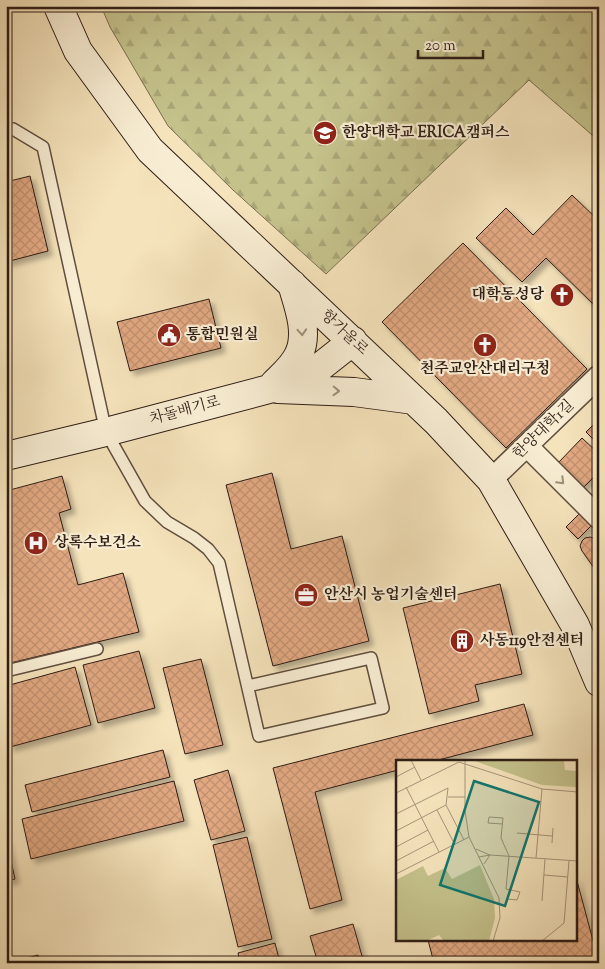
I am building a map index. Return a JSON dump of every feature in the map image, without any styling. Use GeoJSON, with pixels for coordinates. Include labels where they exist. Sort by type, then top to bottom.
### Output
{"type":"FeatureCollection","features":[{"type":"Feature","properties":{"kind":"main road","name":"항가울로"},"geometry":{"type":"LineString","coordinates":[[58,6],[78,51],[150,150],[436,421],[491,480],[575,625],[599,682]]}},
{"type":"Feature","properties":{"kind":"main road"},"geometry":{"type":"LineString","coordinates":[[269,389],[289,368],[299,354],[303,336],[300,311],[292,284]]}},
{"type":"Feature","properties":{"kind":"main road","name":"차돌배기로"},"geometry":{"type":"LineString","coordinates":[[6,456],[269,389],[320,368],[352,341]]}},
{"type":"Feature","properties":{"kind":"main road"},"geometry":{"type":"LineString","coordinates":[[269,389],[354,392],[414,400]]}},
{"type":"Feature","properties":{"kind":"street","name":"한양대학1길"},"geometry":{"type":"LineString","coordinates":[[491,480],[598,379]]}},
{"type":"Feature","properties":{"kind":"street"},"geometry":{"type":"LineString","coordinates":[[526,446],[599,518]]}},
{"type":"Feature","properties":{"kind":"lane"},"geometry":{"type":"LineString","coordinates":[[6,131],[13,129],[43,147],[106,432],[145,502],[166,522],[194,538],[208,549],[219,563],[259,736],[383,708],[371,658],[248,686]]}},
{"type":"Feature","properties":{"kind":"lane"},"geometry":{"type":"LineString","coordinates":[[6,671],[97,649]]}},
{"type":"Feature","properties":{"kind":"green space","name":"한양대학교 ERICA캠퍼스"},"geometry":{"type":"Polygon","coordinates":[[[101,6],[599,6],[599,141],[529,80],[326,274],[233,190],[168,126],[110,27],[101,6]]]}},
{"type":"Feature","properties":{"kind":"building"},"geometry":{"type":"Polygon","coordinates":[[[30,176],[48,251],[6,262],[6,182],[30,176]]]}},
{"type":"Feature","properties":{"kind":"building"},"geometry":{"type":"Polygon","coordinates":[[[572,195],[599,221],[599,302],[595,306],[546,258],[522,282],[476,238],[506,208],[533,235],[572,195]]]}},
{"type":"Feature","properties":{"kind":"building","name":"천주교안산대리구청"},"geometry":{"type":"Polygon","coordinates":[[[463,243],[587,369],[506,448],[382,322],[463,243]]]}},
{"type":"Feature","properties":{"kind":"building","name":"통합민원실"},"geometry":{"type":"Polygon","coordinates":[[[209,299],[221,348],[130,371],[117,322],[209,299]]]}},
{"type":"Feature","properties":{"kind":"building"},"geometry":{"type":"Polygon","coordinates":[[[599,419],[599,445],[586,432],[599,419]]]}},
{"type":"Feature","properties":{"kind":"building"},"geometry":{"type":"Polygon","coordinates":[[[582,438],[599,454],[599,472],[583,488],[558,463],[582,438]]]}},
{"type":"Feature","properties":{"kind":"building","name":"안산시 농업기술센터"},"geometry":{"type":"Polygon","coordinates":[[[272,473],[291,549],[342,536],[369,641],[273,666],[226,485],[272,473]]]}},
{"type":"Feature","properties":{"kind":"building","name":"상록수보건소"},"geometry":{"type":"Polygon","coordinates":[[[62,476],[71,509],[59,513],[78,585],[123,573],[139,632],[6,664],[6,491],[62,476]]]}},
{"type":"Feature","properties":{"kind":"building"},"geometry":{"type":"Polygon","coordinates":[[[580,513],[593,524],[578,539],[566,527],[580,513]]]}},
{"type":"Feature","properties":{"kind":"building"},"geometry":{"type":"Polygon","coordinates":[[[590,537],[599,543],[599,575],[580,546],[585,538],[590,537]]]}},
{"type":"Feature","properties":{"kind":"building","name":"사동119안전센터"},"geometry":{"type":"Polygon","coordinates":[[[500,584],[522,674],[475,685],[479,701],[429,714],[403,608],[500,584]]]}},
{"type":"Feature","properties":{"kind":"building"},"geometry":{"type":"Polygon","coordinates":[[[139,651],[155,708],[98,723],[83,665],[139,651]]]}},
{"type":"Feature","properties":{"kind":"building"},"geometry":{"type":"Polygon","coordinates":[[[201,659],[223,745],[185,754],[163,668],[201,659]]]}},
{"type":"Feature","properties":{"kind":"building"},"geometry":{"type":"Polygon","coordinates":[[[75,667],[91,725],[10,747],[6,731],[6,686],[75,667]]]}},
{"type":"Feature","properties":{"kind":"building"},"geometry":{"type":"Polygon","coordinates":[[[524,704],[533,735],[439,760],[396,760],[396,771],[315,792],[342,900],[310,909],[273,768],[524,704]]]}},
{"type":"Feature","properties":{"kind":"building"},"geometry":{"type":"Polygon","coordinates":[[[163,750],[170,777],[32,812],[25,785],[163,750]]]}},
{"type":"Feature","properties":{"kind":"building"},"geometry":{"type":"Polygon","coordinates":[[[228,770],[245,831],[211,840],[194,780],[228,770]]]}},
{"type":"Feature","properties":{"kind":"building"},"geometry":{"type":"Polygon","coordinates":[[[174,781],[184,821],[31,859],[22,819],[174,781]]]}},
{"type":"Feature","properties":{"kind":"building"},"geometry":{"type":"Polygon","coordinates":[[[247,837],[272,939],[238,947],[213,845],[247,837]]]}},
{"type":"Feature","properties":{"kind":"building"},"geometry":{"type":"Polygon","coordinates":[[[6,838],[15,879],[6,881],[6,838]]]}},
{"type":"Feature","properties":{"kind":"building"},"geometry":{"type":"Polygon","coordinates":[[[578,884],[599,963],[434,963],[429,942],[578,942],[578,884]]]}},
{"type":"Feature","properties":{"kind":"building"},"geometry":{"type":"Polygon","coordinates":[[[353,924],[364,963],[318,963],[310,936],[353,924]]]}},
{"type":"Feature","properties":{"kind":"building"},"geometry":{"type":"Polygon","coordinates":[[[275,943],[280,963],[240,963],[238,953],[275,943]]]}},
{"type":"Feature","properties":{"kind":"building"},"geometry":{"type":"Polygon","coordinates":[[[38,955],[40,963],[17,963],[16,961],[38,955]]]}},
{"type":"Feature","properties":{"kind":"place","name":"한양대학교 ERICA캠퍼스"},"geometry":{"type":"Point","coordinates":[325,133]}},
{"type":"Feature","properties":{"kind":"place","name":"대학동성당"},"geometry":{"type":"Point","coordinates":[562,295]}},
{"type":"Feature","properties":{"kind":"place","name":"통합민원실"},"geometry":{"type":"Point","coordinates":[169,335]}},
{"type":"Feature","properties":{"kind":"place","name":"천주교안산대리구청"},"geometry":{"type":"Point","coordinates":[485,345]}},
{"type":"Feature","properties":{"kind":"place","name":"상록수보건소"},"geometry":{"type":"Point","coordinates":[36,543]}},
{"type":"Feature","properties":{"kind":"place","name":"안산시 농업기술센터"},"geometry":{"type":"Point","coordinates":[306,595]}},
{"type":"Feature","properties":{"kind":"place","name":"사동119안전센터"},"geometry":{"type":"Point","coordinates":[462,641]}}]}
